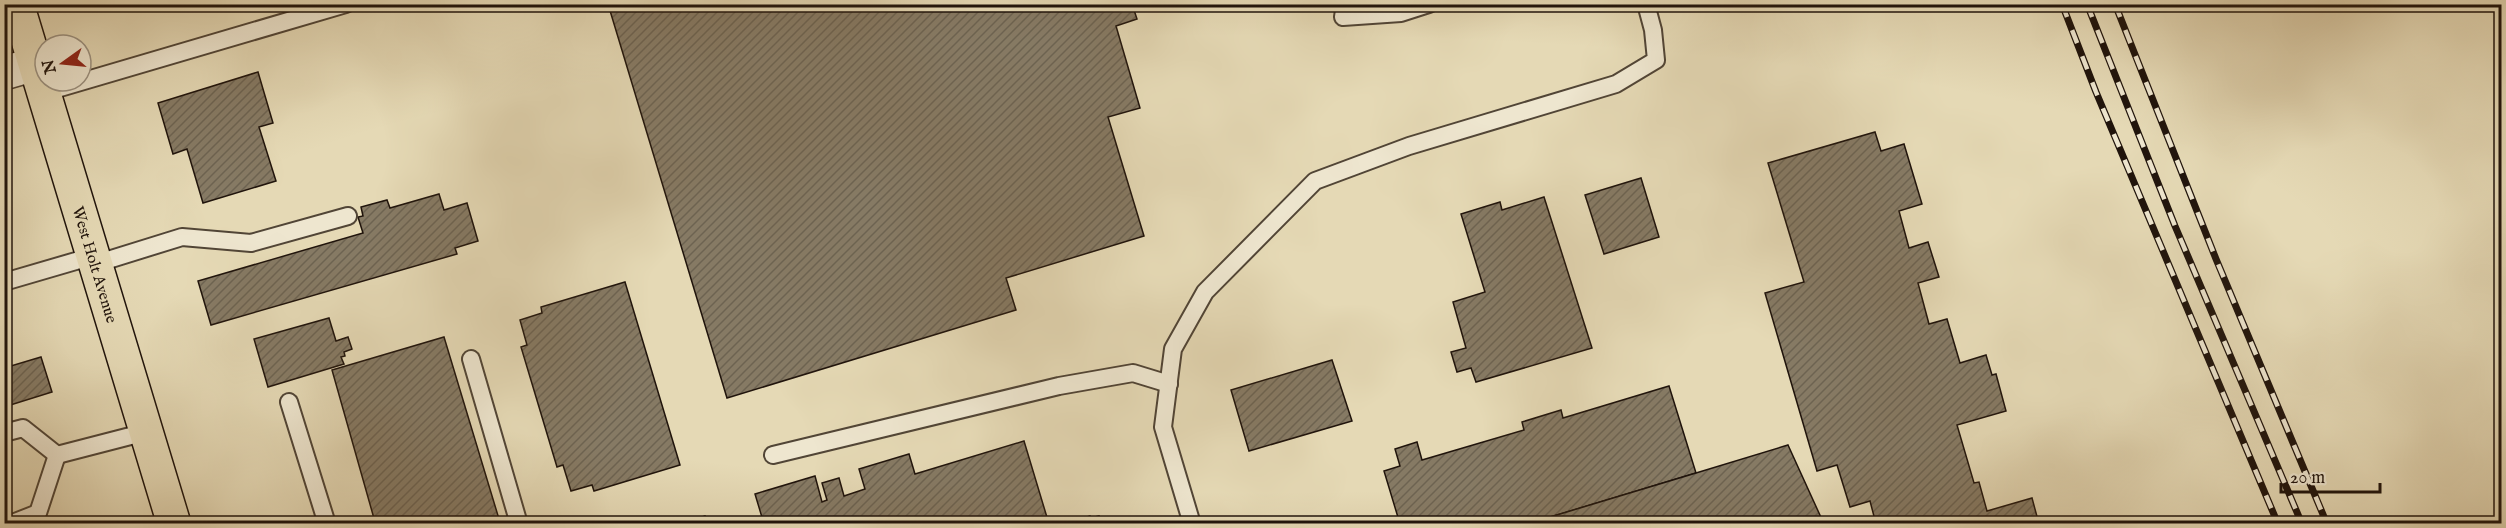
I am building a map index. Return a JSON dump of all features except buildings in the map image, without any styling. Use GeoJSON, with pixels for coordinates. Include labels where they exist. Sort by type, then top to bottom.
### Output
{"type":"FeatureCollection","features":[{"type":"Feature","properties":{"kind":"main road","name":"West Holt Avenue"},"geometry":{"type":"LineString","coordinates":[[17,4],[28,76],[94,260],[174,524]]}},
{"type":"Feature","properties":{"kind":"lane"},"geometry":{"type":"LineString","coordinates":[[28,76],[346,4]]}},
{"type":"Feature","properties":{"kind":"lane"},"geometry":{"type":"LineString","coordinates":[[1345,4],[1343,17],[1401,13],[1429,4]]}},
{"type":"Feature","properties":{"kind":"lane"},"geometry":{"type":"LineString","coordinates":[[1192,524],[1163,427],[1173,349],[1205,292],[1315,181],[1408,146],[1616,84],[1656,60],[1653,30],[1646,4]]}},
{"type":"Feature","properties":{"kind":"lane"},"geometry":{"type":"LineString","coordinates":[[4,282],[182,237],[251,243],[348,216]]}},
{"type":"Feature","properties":{"kind":"lane"},"geometry":{"type":"LineString","coordinates":[[471,359],[519,524]]}},
{"type":"Feature","properties":{"kind":"lane"},"geometry":{"type":"LineString","coordinates":[[773,456],[1059,386],[1133,373],[1169,384]]}},
{"type":"Feature","properties":{"kind":"lane"},"geometry":{"type":"LineString","coordinates":[[290,402],[327,524]]}},
{"type":"Feature","properties":{"kind":"lane"},"geometry":{"type":"LineString","coordinates":[[4,433],[23,428],[57,454]]}},
{"type":"Feature","properties":{"kind":"lane"},"geometry":{"type":"LineString","coordinates":[[57,454],[146,432]]}},
{"type":"Feature","properties":{"kind":"lane"},"geometry":{"type":"LineString","coordinates":[[9,524],[38,513],[57,454]]}},
{"type":"Feature","properties":{"kind":"railway"},"geometry":{"type":"LineString","coordinates":[[2062,4],[2096,92],[2278,524]]}},
{"type":"Feature","properties":{"kind":"railway"},"geometry":{"type":"LineString","coordinates":[[2087,4],[2175,226],[2302,524]]}},
{"type":"Feature","properties":{"kind":"railway"},"geometry":{"type":"LineString","coordinates":[[2115,4],[2216,259],[2327,524]]}}]}
